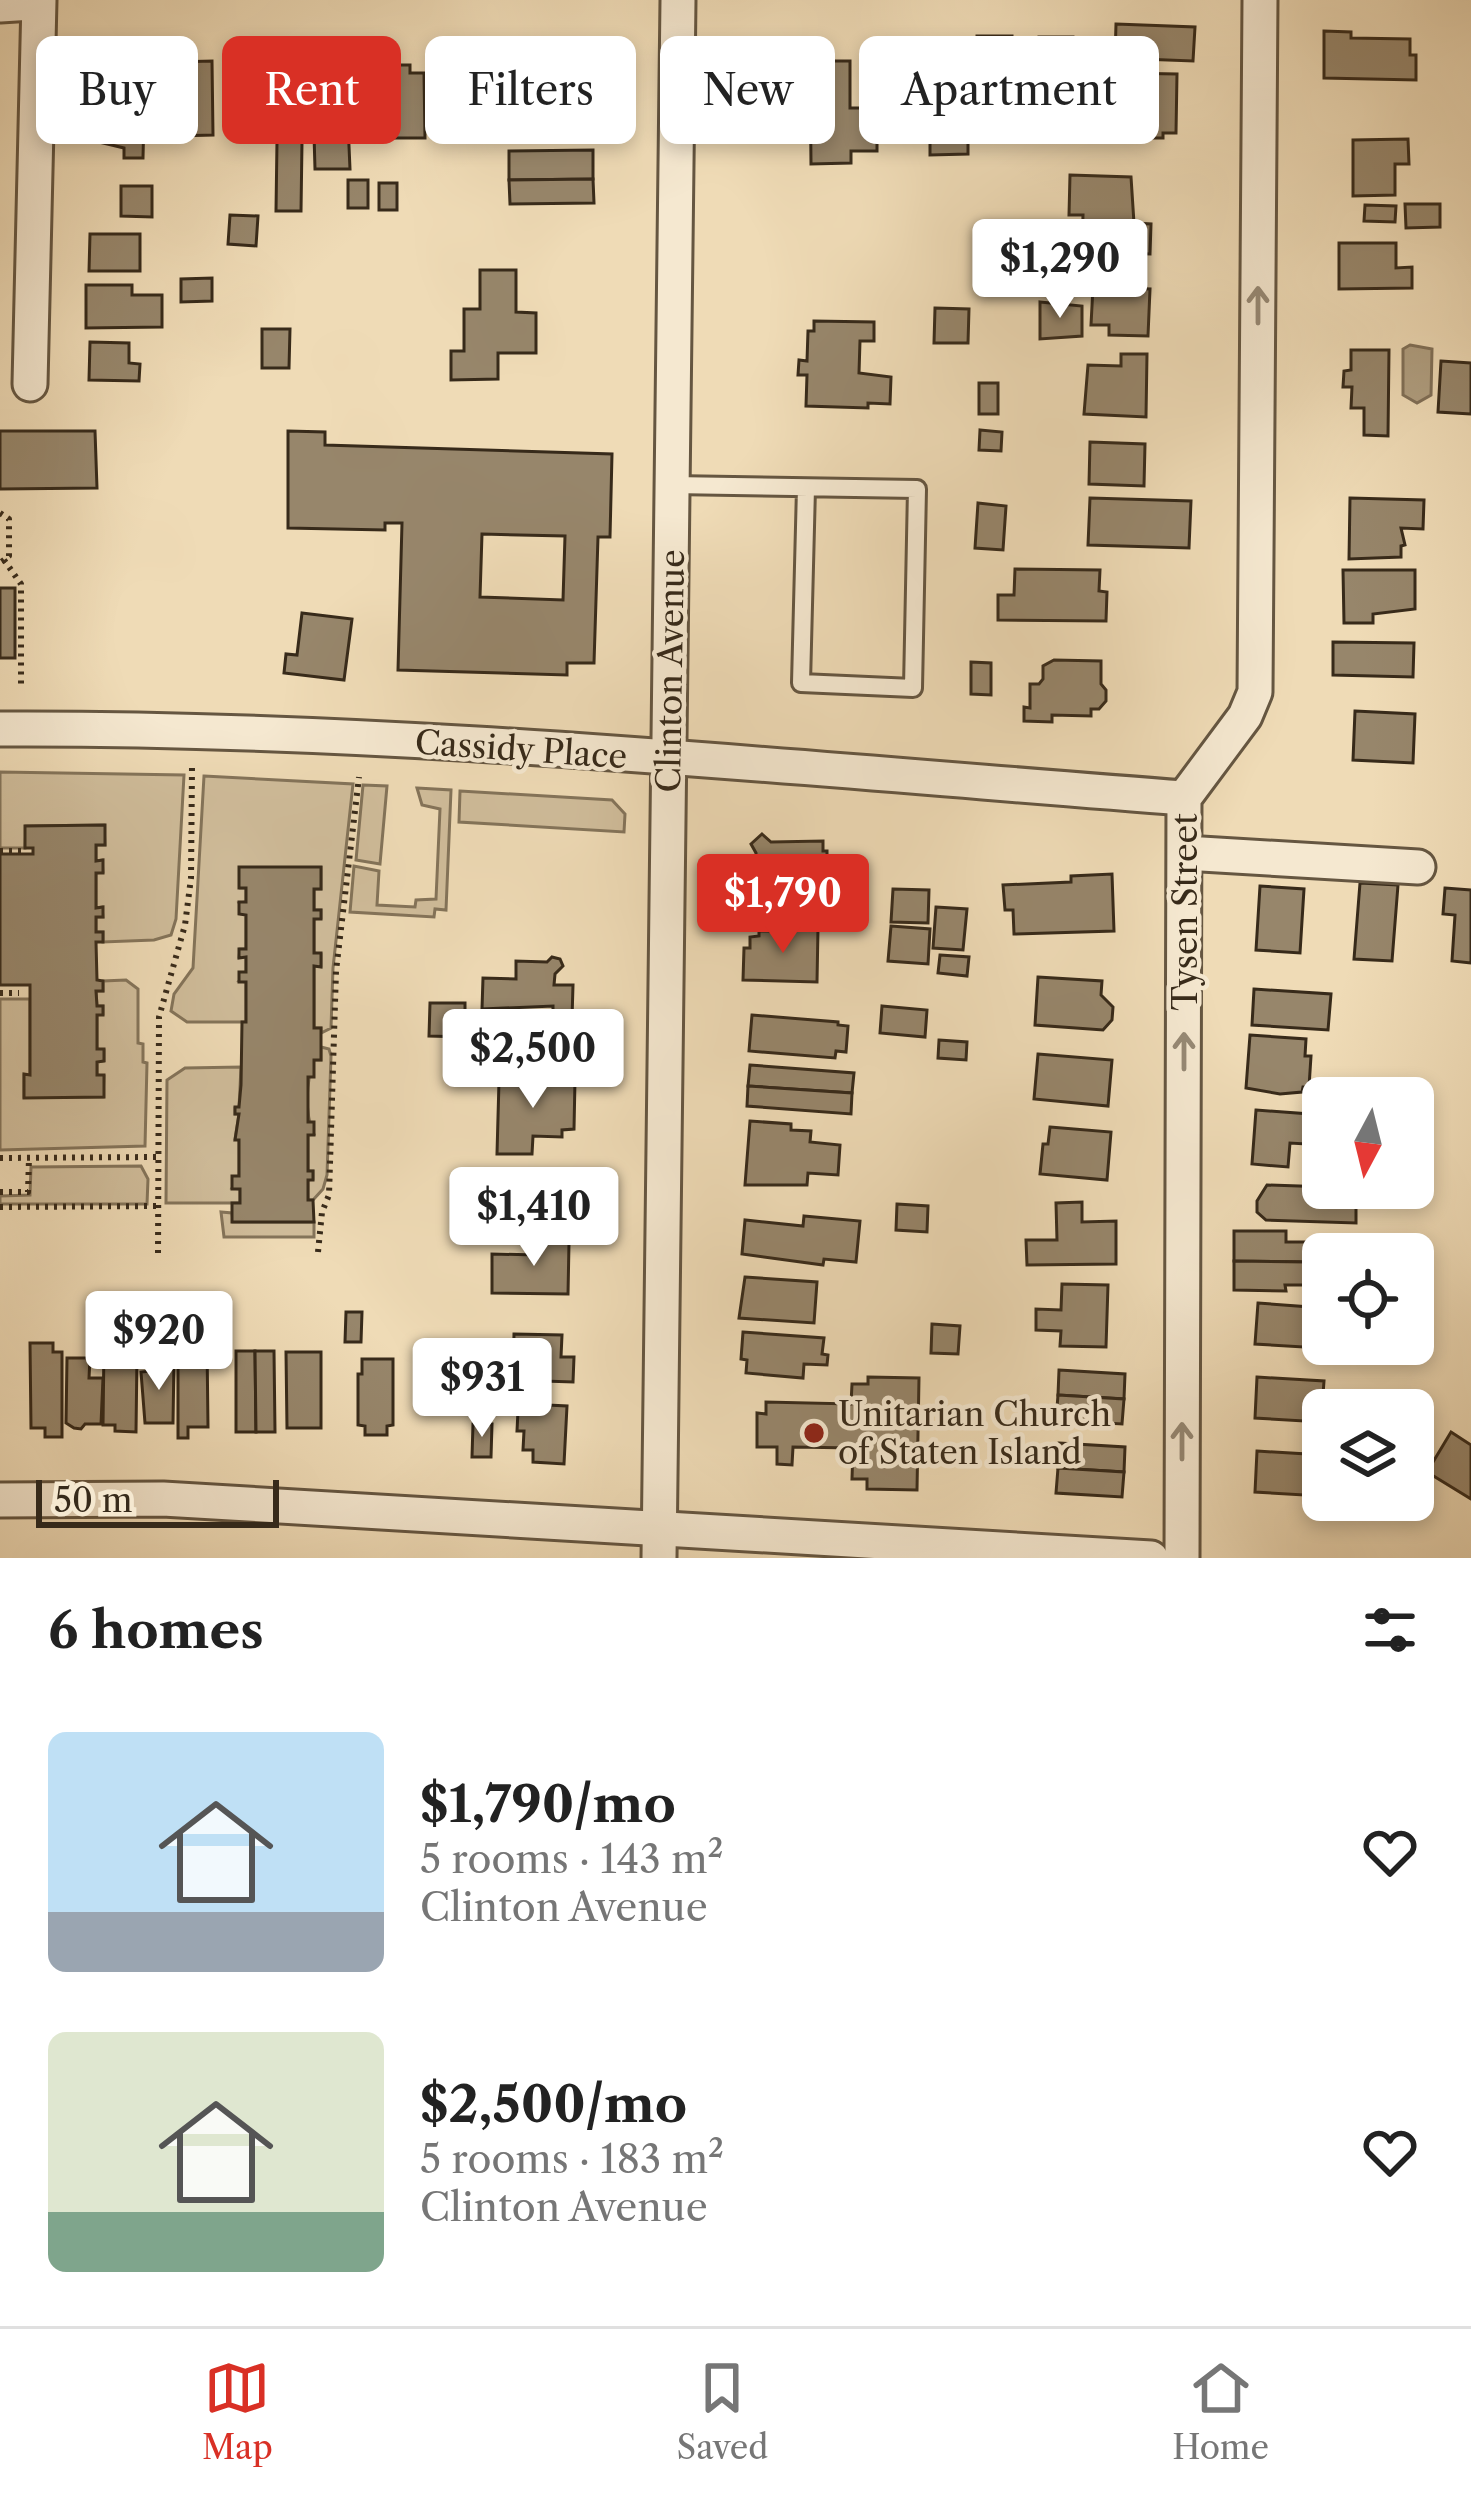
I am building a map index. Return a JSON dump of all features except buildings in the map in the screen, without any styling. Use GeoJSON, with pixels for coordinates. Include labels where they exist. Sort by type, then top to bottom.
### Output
{"type":"FeatureCollection","features":[{"type":"Feature","properties":{"kind":"street"},"geometry":{"type":"LineString","coordinates":[[0,2],[35,0],[30,384]]}},
{"type":"Feature","properties":{"kind":"street","name":"Clinton Avenue"},"geometry":{"type":"LineString","coordinates":[[660,1542],[678,0]]}},
{"type":"Feature","properties":{"kind":"street","name":"Tysen Street"},"geometry":{"type":"LineString","coordinates":[[1181,1558],[1184,799],[1246,716],[1256,692],[1260,0]]}},
{"type":"Feature","properties":{"kind":"street","name":"Cassidy Place"},"geometry":{"type":"LineString","coordinates":[[0,729],[266,733],[669,758],[1184,799]]}},
{"type":"Feature","properties":{"kind":"street"},"geometry":{"type":"LineString","coordinates":[[1185,854],[1418,867]]}},
{"type":"Feature","properties":{"kind":"street"},"geometry":{"type":"LineString","coordinates":[[0,1500],[163,1499],[660,1542],[1151,1558]]}},
{"type":"Feature","properties":{"kind":"lane"},"geometry":{"type":"LineString","coordinates":[[672,485],[917,489],[913,688],[801,683],[806,488]]}},
{"type":"Feature","properties":{"kind":"path"},"geometry":{"type":"LineString","coordinates":[[0,513],[9,519],[9,556],[2,561],[20,584],[22,687]]}},
{"type":"Feature","properties":{"kind":"path"},"geometry":{"type":"LineString","coordinates":[[158,1253],[159,1017],[185,925],[191,878],[192,767]]}},
{"type":"Feature","properties":{"kind":"path"},"geometry":{"type":"LineString","coordinates":[[318,1252],[328,1195],[336,971],[359,777]]}},
{"type":"Feature","properties":{"kind":"path"},"geometry":{"type":"LineString","coordinates":[[0,851],[22,851]]}},
{"type":"Feature","properties":{"kind":"path"},"geometry":{"type":"LineString","coordinates":[[0,993],[19,992]]}},
{"type":"Feature","properties":{"kind":"path"},"geometry":{"type":"LineString","coordinates":[[0,1158],[157,1157]]}},
{"type":"Feature","properties":{"kind":"path"},"geometry":{"type":"LineString","coordinates":[[0,1192],[28,1192],[29,1158]]}},
{"type":"Feature","properties":{"kind":"path"},"geometry":{"type":"LineString","coordinates":[[0,1207],[158,1206]]}},
{"type":"Feature","properties":{"kind":"shaded area"},"geometry":{"type":"Polygon","coordinates":[[[1410,345],[1432,349],[1431,395],[1417,403],[1403,395],[1403,349],[1410,345]]]}},
{"type":"Feature","properties":{"kind":"shaded area"},"geometry":{"type":"Polygon","coordinates":[[[0,772],[184,775],[176,919],[171,935],[103,942],[103,932],[96,932],[96,917],[103,917],[102,907],[96,908],[96,873],[103,872],[102,860],[96,861],[96,845],[105,845],[104,825],[26,826],[25,848],[0,848],[0,772]]]}},
{"type":"Feature","properties":{"kind":"shaded area"},"geometry":{"type":"Polygon","coordinates":[[[204,776],[353,784],[331,1028],[321,1033],[321,1028],[314,1028],[314,966],[321,966],[321,954],[314,953],[314,919],[321,918],[321,910],[314,910],[314,889],[321,889],[321,868],[239,888],[246,888],[246,902],[239,903],[246,915],[246,949],[240,949],[239,957],[246,957],[246,972],[239,981],[246,982],[246,1022],[187,1022],[171,1011],[174,994],[193,968],[204,776]]]}},
{"type":"Feature","properties":{"kind":"shaded area"},"geometry":{"type":"Polygon","coordinates":[[[363,785],[387,786],[380,864],[356,860],[363,785]]]}},
{"type":"Feature","properties":{"kind":"shaded area"},"geometry":{"type":"Polygon","coordinates":[[[417,788],[451,790],[446,910],[435,909],[434,917],[350,912],[354,866],[379,871],[377,905],[415,907],[416,900],[436,899],[440,809],[422,805],[417,788]]]}},
{"type":"Feature","properties":{"kind":"shaded area"},"geometry":{"type":"Polygon","coordinates":[[[460,791],[612,800],[625,814],[624,832],[459,822],[460,791]]]}},
{"type":"Feature","properties":{"kind":"shaded area"},"geometry":{"type":"Polygon","coordinates":[[[126,980],[138,989],[138,1043],[143,1044],[143,1062],[147,1063],[145,1146],[0,1150],[0,999],[30,999],[30,1075],[24,1075],[24,1097],[103,1097],[104,1076],[97,1075],[97,1062],[104,1061],[104,1050],[97,1049],[97,1015],[103,1014],[103,1006],[97,1006],[96,991],[103,991],[103,981],[126,980]]]}},
{"type":"Feature","properties":{"kind":"shaded area"},"geometry":{"type":"Polygon","coordinates":[[[321,1047],[329,1049],[331,1056],[327,1175],[323,1189],[308,1200],[313,1171],[308,1171],[308,1135],[314,1134],[308,1088],[314,1060],[321,1060],[321,1047]]]}},
{"type":"Feature","properties":{"kind":"shaded area"},"geometry":{"type":"Polygon","coordinates":[[[241,1067],[239,1107],[235,1108],[239,1114],[235,1139],[239,1140],[239,1176],[232,1188],[240,1189],[240,1203],[166,1203],[167,1080],[185,1068],[241,1067]]]}},
{"type":"Feature","properties":{"kind":"shaded area"},"geometry":{"type":"Polygon","coordinates":[[[141,1166],[148,1179],[147,1204],[0,1204],[0,1196],[30,1195],[31,1167],[141,1166]]]}},
{"type":"Feature","properties":{"kind":"shaded area"},"geometry":{"type":"Polygon","coordinates":[[[221,1212],[232,1213],[233,1222],[314,1222],[314,1237],[224,1237],[221,1212]]]}},
{"type":"Feature","properties":{"kind":"place","name":"Unitarian Church of Staten Island"},"geometry":{"type":"Point","coordinates":[814,1433]}}]}
